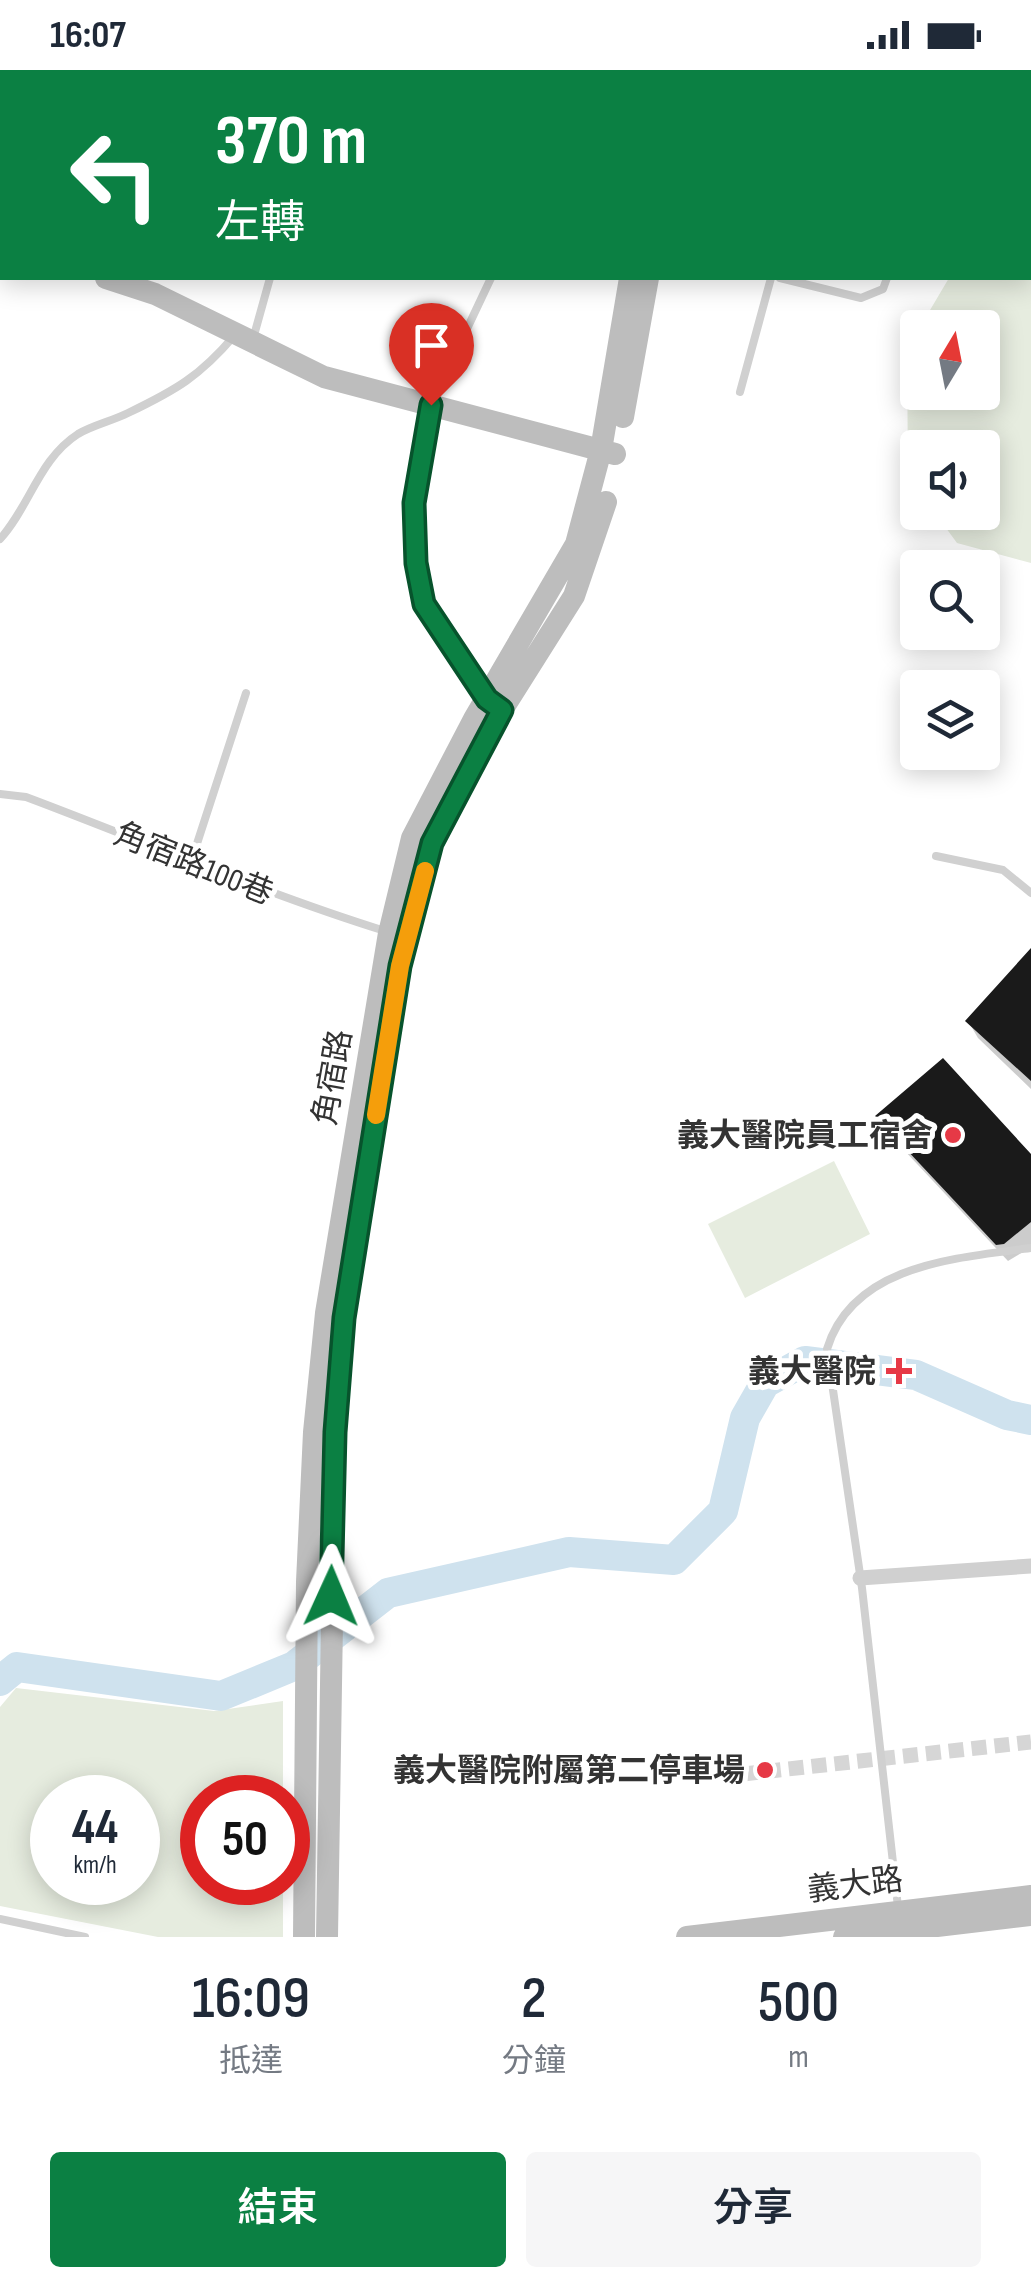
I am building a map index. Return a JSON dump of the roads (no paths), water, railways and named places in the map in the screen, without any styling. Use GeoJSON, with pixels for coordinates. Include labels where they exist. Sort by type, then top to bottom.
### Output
{"type":"FeatureCollection","features":[{"type":"Feature","properties":{"kind":"main road"},"geometry":{"type":"LineString","coordinates":[[119,280],[158,286],[242,340],[324,377],[608,452]]}},
{"type":"Feature","properties":{"kind":"main road","name":"角宿路"},"geometry":{"type":"LineString","coordinates":[[608,452],[630,280]]}},
{"type":"Feature","properties":{"kind":"main road","name":"角宿路"},"geometry":{"type":"LineString","coordinates":[[304,1937],[307,1620],[319,1594],[344,1318],[400,966],[432,843],[495,705],[576,544],[608,452],[648,280]]}},
{"type":"Feature","properties":{"kind":"main road","name":"角宿路"},"geometry":{"type":"LineString","coordinates":[[327,1937],[328,1667],[319,1594],[314,1432],[326,1313],[389,933],[412,838],[495,705]]}},
{"type":"Feature","properties":{"kind":"main road","name":"義大路"},"geometry":{"type":"LineString","coordinates":[[687,1937],[901,1929],[1031,1896]]}},
{"type":"Feature","properties":{"kind":"main road","name":"義大路"},"geometry":{"type":"LineString","coordinates":[[844,1937],[1031,1915]]}},
{"type":"Feature","properties":{"kind":"street"},"geometry":{"type":"LineString","coordinates":[[860,1578],[1031,1566]]}},
{"type":"Feature","properties":{"kind":"lane"},"geometry":{"type":"LineString","coordinates":[[0,539],[24,511],[54,454],[80,433],[126,415],[201,375],[242,340],[269,280]]}},
{"type":"Feature","properties":{"kind":"lane"},"geometry":{"type":"LineString","coordinates":[[491,280],[431,405],[414,503],[424,604],[495,705]]}},
{"type":"Feature","properties":{"kind":"lane"},"geometry":{"type":"LineString","coordinates":[[740,392],[771,280]]}},
{"type":"Feature","properties":{"kind":"lane"},"geometry":{"type":"LineString","coordinates":[[788,280],[861,298],[883,289],[887,280]]}},
{"type":"Feature","properties":{"kind":"lane"},"geometry":{"type":"LineString","coordinates":[[192,859],[246,693]]}},
{"type":"Feature","properties":{"kind":"lane","name":"角宿路100巷"},"geometry":{"type":"LineString","coordinates":[[0,794],[26,797],[192,859],[293,903],[389,933]]}},
{"type":"Feature","properties":{"kind":"lane"},"geometry":{"type":"LineString","coordinates":[[936,856],[1003,870],[1031,893]]}},
{"type":"Feature","properties":{"kind":"lane"},"geometry":{"type":"LineString","coordinates":[[901,1929],[860,1578],[827,1350],[834,1327],[868,1293],[905,1270],[942,1260],[1031,1248]]}},
{"type":"Feature","properties":{"kind":"lane"},"geometry":{"type":"LineString","coordinates":[[0,1919],[85,1937]]}},
{"type":"Feature","properties":{"kind":"waterway"},"geometry":{"type":"LineString","coordinates":[[0,1681],[17,1667],[221,1696],[294,1666],[388,1593],[569,1552],[674,1560],[723,1511],[745,1418],[765,1383],[805,1361],[916,1375],[1007,1415],[1031,1420]]}},
{"type":"Feature","properties":{"kind":"tunnel"},"geometry":{"type":"LineString","coordinates":[[743,1774],[1031,1742]]}},
{"type":"Feature","properties":{"kind":"place","name":"義大醫院員工宿舍"},"geometry":{"type":"Point","coordinates":[953,1135]}},
{"type":"Feature","properties":{"kind":"place","name":"義大醫院"},"geometry":{"type":"Point","coordinates":[899,1371]}},
{"type":"Feature","properties":{"kind":"place","name":"義大醫院附屬第二停車場"},"geometry":{"type":"Point","coordinates":[765,1770]}}]}
